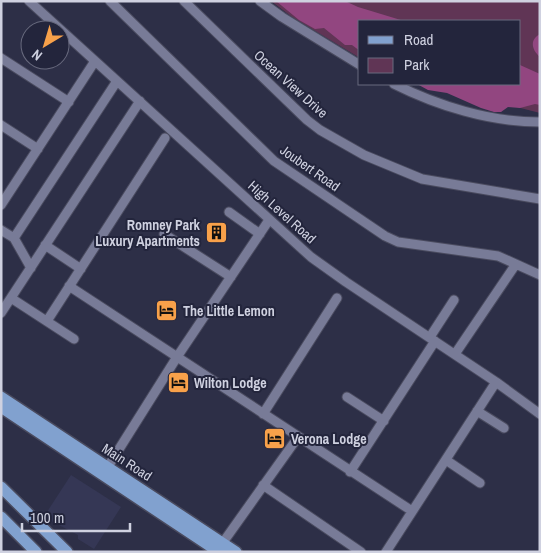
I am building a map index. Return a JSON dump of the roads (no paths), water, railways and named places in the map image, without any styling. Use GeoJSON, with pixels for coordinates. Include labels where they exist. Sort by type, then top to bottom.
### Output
{"type":"FeatureCollection","features":[{"type":"Feature","properties":{"kind":"main road","name":"Main Road"},"geometry":{"type":"LineString","coordinates":[[1,397],[105,471],[220,548],[236,552]]}},
{"type":"Feature","properties":{"kind":"main road","name":"Main Road"},"geometry":{"type":"LineString","coordinates":[[1,407],[105,471]]}},
{"type":"Feature","properties":{"kind":"main road"},"geometry":{"type":"LineString","coordinates":[[1,489],[51,542],[58,552]]}},
{"type":"Feature","properties":{"kind":"main road"},"geometry":{"type":"LineString","coordinates":[[1,489],[67,552]]}},
{"type":"Feature","properties":{"kind":"main road"},"geometry":{"type":"LineString","coordinates":[[1,517],[36,552]]}},
{"type":"Feature","properties":{"kind":"street","name":"High Level Road"},"geometry":{"type":"LineString","coordinates":[[29,1],[269,220],[327,269],[433,339],[540,414]]}},
{"type":"Feature","properties":{"kind":"street","name":"Joubert Road"},"geometry":{"type":"LineString","coordinates":[[110,1],[274,161],[385,236],[398,242],[498,256],[540,275]]}},
{"type":"Feature","properties":{"kind":"street","name":"Ocean View Drive"},"geometry":{"type":"LineString","coordinates":[[184,1],[299,113],[320,130],[364,155],[433,182],[540,199]]}},
{"type":"Feature","properties":{"kind":"street"},"geometry":{"type":"LineString","coordinates":[[260,1],[282,17],[358,64]]}},
{"type":"Feature","properties":{"kind":"street"},"geometry":{"type":"LineString","coordinates":[[1,58],[69,102]]}},
{"type":"Feature","properties":{"kind":"street"},"geometry":{"type":"LineString","coordinates":[[2,203],[95,61]]}},
{"type":"Feature","properties":{"kind":"street"},"geometry":{"type":"LineString","coordinates":[[14,238],[117,81]]}},
{"type":"Feature","properties":{"kind":"street"},"geometry":{"type":"LineString","coordinates":[[396,85],[421,97],[473,113],[509,120],[540,122]]}},
{"type":"Feature","properties":{"kind":"street"},"geometry":{"type":"LineString","coordinates":[[1,313],[140,101]]}},
{"type":"Feature","properties":{"kind":"street"},"geometry":{"type":"LineString","coordinates":[[1,125],[38,149]]}},
{"type":"Feature","properties":{"kind":"street"},"geometry":{"type":"LineString","coordinates":[[47,321],[165,138]]}},
{"type":"Feature","properties":{"kind":"street"},"geometry":{"type":"LineString","coordinates":[[229,212],[260,234]]}},
{"type":"Feature","properties":{"kind":"street"},"geometry":{"type":"LineString","coordinates":[[105,471],[177,357],[269,220]]}},
{"type":"Feature","properties":{"kind":"street"},"geometry":{"type":"LineString","coordinates":[[1,230],[14,238],[31,268]]}},
{"type":"Feature","properties":{"kind":"street"},"geometry":{"type":"LineString","coordinates":[[164,234],[232,277]]}},
{"type":"Feature","properties":{"kind":"street"},"geometry":{"type":"LineString","coordinates":[[45,245],[81,269]]}},
{"type":"Feature","properties":{"kind":"street"},"geometry":{"type":"LineString","coordinates":[[455,354],[516,264]]}},
{"type":"Feature","properties":{"kind":"street"},"geometry":{"type":"LineString","coordinates":[[69,286],[412,511]]}},
{"type":"Feature","properties":{"kind":"street"},"geometry":{"type":"LineString","coordinates":[[11,298],[74,339]]}},
{"type":"Feature","properties":{"kind":"street"},"geometry":{"type":"LineString","coordinates":[[263,414],[337,298]]}},
{"type":"Feature","properties":{"kind":"street"},"geometry":{"type":"LineString","coordinates":[[350,472],[384,421],[454,300]]}},
{"type":"Feature","properties":{"kind":"street"},"geometry":{"type":"LineString","coordinates":[[386,552],[496,382]]}},
{"type":"Feature","properties":{"kind":"street"},"geometry":{"type":"LineString","coordinates":[[347,397],[384,421]]}},
{"type":"Feature","properties":{"kind":"street"},"geometry":{"type":"LineString","coordinates":[[477,411],[504,428]]}},
{"type":"Feature","properties":{"kind":"street"},"geometry":{"type":"LineString","coordinates":[[220,548],[298,437]]}},
{"type":"Feature","properties":{"kind":"street"},"geometry":{"type":"LineString","coordinates":[[446,460],[480,483]]}},
{"type":"Feature","properties":{"kind":"street"},"geometry":{"type":"LineString","coordinates":[[263,485],[361,552]]}},
{"type":"Feature","properties":{"kind":"place","name":"Romney Park Luxury Apartments"},"geometry":{"type":"Point","coordinates":[216,233]}},
{"type":"Feature","properties":{"kind":"place","name":"The Little Lemon"},"geometry":{"type":"Point","coordinates":[167,311]}},
{"type":"Feature","properties":{"kind":"place","name":"Wilton Lodge"},"geometry":{"type":"Point","coordinates":[178,383]}},
{"type":"Feature","properties":{"kind":"place","name":"Verona Lodge"},"geometry":{"type":"Point","coordinates":[275,439]}}]}
